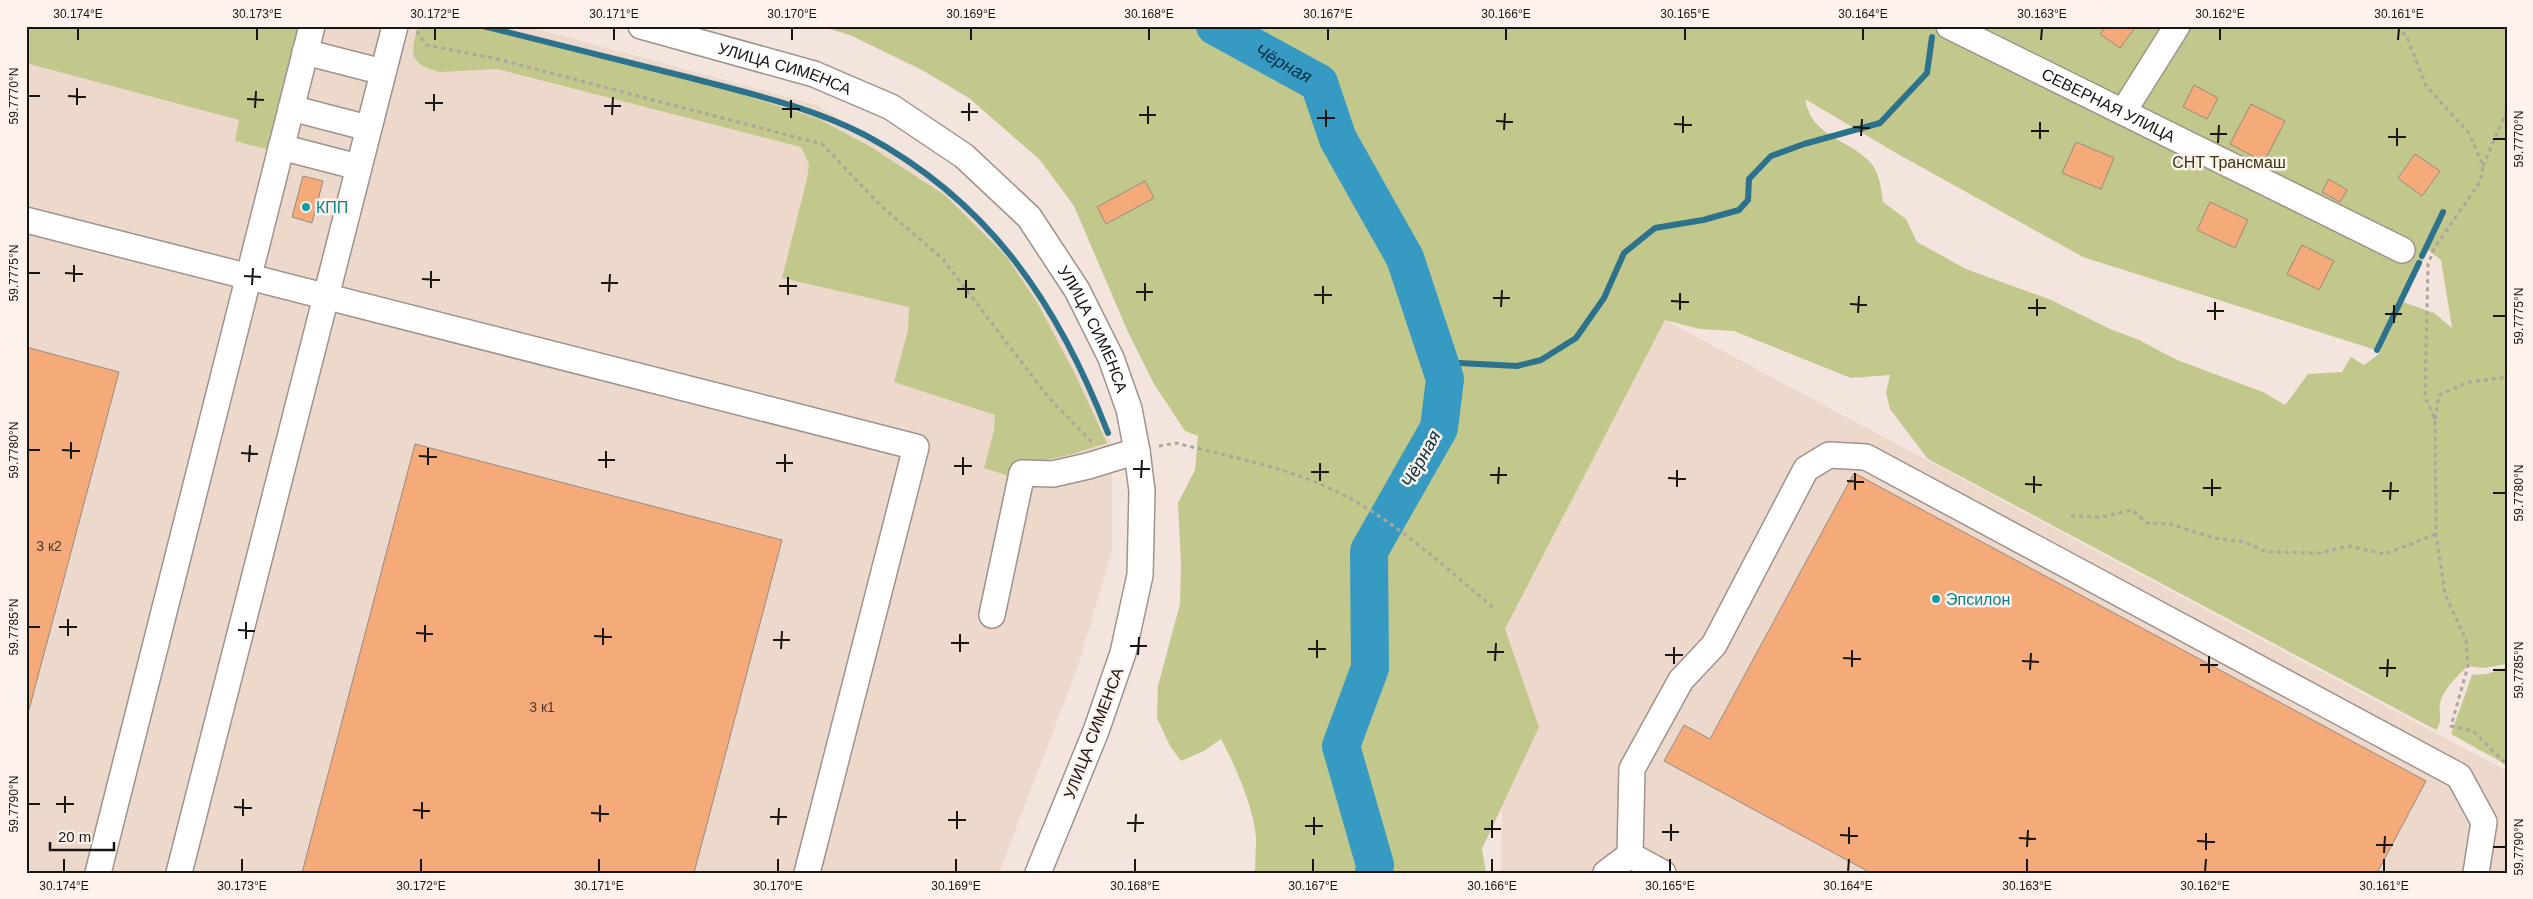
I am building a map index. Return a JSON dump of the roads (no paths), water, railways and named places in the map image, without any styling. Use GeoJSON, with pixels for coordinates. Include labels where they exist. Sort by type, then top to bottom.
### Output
{"type":"FeatureCollection","features":[{"type":"Feature","properties":{"kind":"street"},"geometry":{"type":"LineString","coordinates":[[98,873],[312,26]]}},
{"type":"Feature","properties":{"kind":"street"},"geometry":{"type":"LineString","coordinates":[[179,873],[395,26]]}},
{"type":"Feature","properties":{"kind":"street","name":"УЛИЦА СИМЕНСА"},"geometry":{"type":"LineString","coordinates":[[641,26],[814,74],[891,107],[964,156],[1028,217],[1077,290],[1111,358],[1129,409],[1137,451],[1142,491],[1140,575],[1123,653],[1096,731],[1038,873]]}},
{"type":"Feature","properties":{"kind":"street","name":"СЕВЕРНАЯ УЛИЦА"},"geometry":{"type":"LineString","coordinates":[[1949,26],[2402,250]]}},
{"type":"Feature","properties":{"kind":"street"},"geometry":{"type":"LineString","coordinates":[[2123,112],[2177,26]]}},
{"type":"Feature","properties":{"kind":"street"},"geometry":{"type":"LineString","coordinates":[[306,52],[383,72]]}},
{"type":"Feature","properties":{"kind":"street"},"geometry":{"type":"LineString","coordinates":[[291,108],[368,128]]}},
{"type":"Feature","properties":{"kind":"street"},"geometry":{"type":"LineString","coordinates":[[281,147],[358,166]]}},
{"type":"Feature","properties":{"kind":"street"},"geometry":{"type":"LineString","coordinates":[[26,220],[916,447],[807,873]]}},
{"type":"Feature","properties":{"kind":"street"},"geometry":{"type":"LineString","coordinates":[[992,615],[1022,473],[1053,474],[1088,466],[1137,451]]}},
{"type":"Feature","properties":{"kind":"street"},"geometry":{"type":"LineString","coordinates":[[1630,855],[1632,769],[1681,680],[1714,645],[1806,469],[1829,454],[1866,457],[2459,776],[2484,822],[2476,873]]}},
{"type":"Feature","properties":{"kind":"street"},"geometry":{"type":"LineString","coordinates":[[1606,873],[1630,855]]}},
{"type":"Feature","properties":{"kind":"street"},"geometry":{"type":"LineString","coordinates":[[1630,855],[1663,873]]}},
{"type":"Feature","properties":{"kind":"waterway"},"geometry":{"type":"LineString","coordinates":[[483,26],[782,102],[845,125],[909,162],[949,192],[984,225],[1015,261],[1067,341],[1108,433]]}},
{"type":"Feature","properties":{"kind":"waterway","name":"Чёрная"},"geometry":{"type":"LineString","coordinates":[[1215,26],[1319,83],[1338,139],[1405,258],[1445,379],[1439,428],[1369,551],[1370,668],[1341,746],[1375,865],[1374,873]]}},
{"type":"Feature","properties":{"kind":"waterway"},"geometry":{"type":"LineString","coordinates":[[1440,362],[1517,366],[1541,360],[1576,338],[1604,298],[1624,253],[1655,228],[1703,220],[1739,210],[1748,200],[1749,179],[1771,156],[1804,144],[1880,123],[1927,73],[1932,37]]}},
{"type":"Feature","properties":{"kind":"waterway"},"geometry":{"type":"LineString","coordinates":[[2422,256],[2443,212]]}},
{"type":"Feature","properties":{"kind":"waterway"},"geometry":{"type":"LineString","coordinates":[[2377,350],[2419,263]]}},
{"type":"Feature","properties":{"kind":"place","name":"КПП"},"geometry":{"type":"Point","coordinates":[306,207]}},
{"type":"Feature","properties":{"kind":"place","name":"Эпсилон"},"geometry":{"type":"Point","coordinates":[1936,599]}},
{"type":"Feature","properties":{"kind":"park label","name":"СНТ Трансмаш"},"geometry":{"type":"Point","coordinates":[2229,162]}}]}
